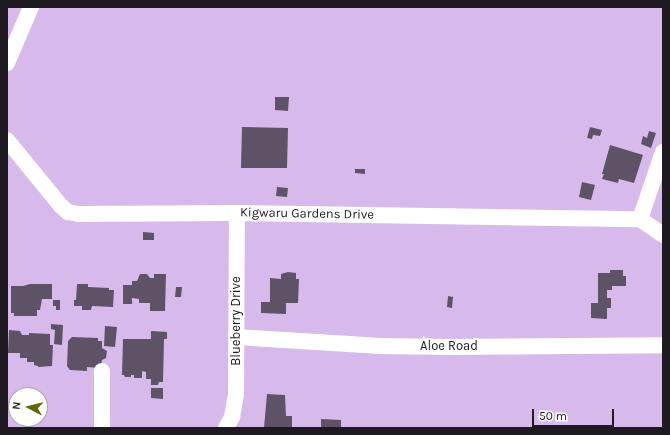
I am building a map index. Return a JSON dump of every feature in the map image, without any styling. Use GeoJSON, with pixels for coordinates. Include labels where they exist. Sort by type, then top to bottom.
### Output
{"type":"FeatureCollection","features":[{"type":"Feature","properties":{"kind":"street"},"geometry":{"type":"LineString","coordinates":[[7,63],[31,7]]}},
{"type":"Feature","properties":{"kind":"street","name":"Kigwaru Gardens Drive"},"geometry":{"type":"LineString","coordinates":[[7,140],[68,212],[78,214],[237,213],[640,220]]}},
{"type":"Feature","properties":{"kind":"street"},"geometry":{"type":"LineString","coordinates":[[663,152],[640,220],[663,235]]}},
{"type":"Feature","properties":{"kind":"street","name":"Blueberry Drive"},"geometry":{"type":"LineString","coordinates":[[226,428],[232,417],[236,394],[237,213]]}},
{"type":"Feature","properties":{"kind":"street","name":"Aloe Road"},"geometry":{"type":"LineString","coordinates":[[236,337],[381,346],[444,347],[663,345]]}},
{"type":"Feature","properties":{"kind":"street"},"geometry":{"type":"LineString","coordinates":[[102,371],[102,428]]}},
{"type":"Feature","properties":{"kind":"shaded area"},"geometry":{"type":"Polygon","coordinates":[[[7,7],[663,7],[663,428],[7,428],[7,7]]]}},
{"type":"Feature","properties":{"kind":"building"},"geometry":{"type":"Polygon","coordinates":[[[275,97],[289,97],[288,111],[275,110],[275,97]]]}},
{"type":"Feature","properties":{"kind":"building"},"geometry":{"type":"Polygon","coordinates":[[[242,127],[288,128],[287,168],[241,168],[242,127]]]}},
{"type":"Feature","properties":{"kind":"building"},"geometry":{"type":"Polygon","coordinates":[[[590,127],[602,130],[600,136],[593,135],[592,139],[587,138],[590,127]]]}},
{"type":"Feature","properties":{"kind":"building"},"geometry":{"type":"Polygon","coordinates":[[[649,131],[656,133],[651,148],[641,144],[643,136],[647,138],[649,131]]]}},
{"type":"Feature","properties":{"kind":"building"},"geometry":{"type":"Polygon","coordinates":[[[610,145],[643,155],[634,183],[619,179],[618,183],[602,179],[610,145]]]}},
{"type":"Feature","properties":{"kind":"building"},"geometry":{"type":"Polygon","coordinates":[[[355,169],[365,169],[365,174],[355,173],[355,169]]]}},
{"type":"Feature","properties":{"kind":"building"},"geometry":{"type":"Polygon","coordinates":[[[582,182],[595,185],[591,200],[579,197],[582,182]]]}},
{"type":"Feature","properties":{"kind":"building"},"geometry":{"type":"Polygon","coordinates":[[[277,187],[288,188],[287,197],[276,196],[277,187]]]}},
{"type":"Feature","properties":{"kind":"building"},"geometry":{"type":"Polygon","coordinates":[[[143,232],[154,233],[154,240],[143,240],[143,232]]]}},
{"type":"Feature","properties":{"kind":"building"},"geometry":{"type":"Polygon","coordinates":[[[610,270],[623,270],[623,276],[626,276],[626,286],[612,286],[612,290],[607,290],[607,298],[611,298],[611,308],[607,308],[607,319],[591,318],[591,303],[598,303],[598,273],[610,273],[610,270]]]}},
{"type":"Feature","properties":{"kind":"building"},"geometry":{"type":"Polygon","coordinates":[[[288,272],[296,273],[296,279],[299,279],[298,303],[286,303],[286,314],[261,313],[261,302],[270,302],[270,278],[281,279],[281,274],[288,272]]]}},
{"type":"Feature","properties":{"kind":"building"},"geometry":{"type":"Polygon","coordinates":[[[140,274],[147,274],[150,278],[154,278],[154,274],[166,274],[165,311],[150,311],[150,303],[139,303],[139,299],[132,298],[132,304],[123,304],[123,285],[132,285],[132,281],[137,281],[140,274]]]}},
{"type":"Feature","properties":{"kind":"building"},"geometry":{"type":"Polygon","coordinates":[[[30,284],[52,284],[52,299],[42,299],[40,310],[37,310],[37,316],[14,316],[14,313],[11,313],[11,286],[23,286],[30,284]]]}},
{"type":"Feature","properties":{"kind":"building"},"geometry":{"type":"Polygon","coordinates":[[[77,284],[88,284],[88,287],[109,288],[109,290],[114,290],[113,307],[92,306],[91,310],[82,310],[82,306],[74,306],[77,284]]]}},
{"type":"Feature","properties":{"kind":"building"},"geometry":{"type":"Polygon","coordinates":[[[176,287],[182,287],[181,297],[175,297],[176,287]]]}},
{"type":"Feature","properties":{"kind":"building"},"geometry":{"type":"Polygon","coordinates":[[[448,296],[453,297],[452,308],[447,307],[448,296]]]}},
{"type":"Feature","properties":{"kind":"building"},"geometry":{"type":"Polygon","coordinates":[[[53,300],[60,300],[60,310],[56,310],[56,306],[53,306],[53,300]]]}},
{"type":"Feature","properties":{"kind":"building"},"geometry":{"type":"Polygon","coordinates":[[[51,324],[63,325],[62,345],[54,344],[55,330],[51,329],[51,324]]]}},
{"type":"Feature","properties":{"kind":"building"},"geometry":{"type":"Polygon","coordinates":[[[105,326],[117,327],[115,347],[104,346],[105,326]]]}},
{"type":"Feature","properties":{"kind":"building"},"geometry":{"type":"Polygon","coordinates":[[[9,330],[20,331],[22,335],[29,335],[29,333],[50,334],[50,345],[53,345],[52,366],[38,367],[34,365],[34,362],[27,362],[27,358],[20,358],[20,353],[8,353],[9,330]]]}},
{"type":"Feature","properties":{"kind":"building"},"geometry":{"type":"Polygon","coordinates":[[[151,331],[167,332],[167,339],[164,339],[163,382],[159,382],[158,385],[151,385],[151,379],[146,379],[146,372],[142,371],[142,378],[134,378],[134,375],[131,375],[131,377],[125,377],[122,375],[123,339],[151,339],[151,331]]]}},
{"type":"Feature","properties":{"kind":"building"},"geometry":{"type":"Polygon","coordinates":[[[72,337],[98,338],[98,341],[102,341],[102,348],[107,351],[106,358],[102,360],[100,368],[87,367],[87,371],[70,370],[67,366],[68,341],[72,337]]]}},
{"type":"Feature","properties":{"kind":"building"},"geometry":{"type":"Polygon","coordinates":[[[151,388],[163,388],[163,399],[151,398],[151,388]]]}},
{"type":"Feature","properties":{"kind":"building"},"geometry":{"type":"Polygon","coordinates":[[[267,394],[285,395],[286,416],[292,416],[292,428],[264,428],[267,394]]]}},
{"type":"Feature","properties":{"kind":"building"},"geometry":{"type":"Polygon","coordinates":[[[321,419],[341,420],[341,428],[321,428],[321,419]]]}}]}
